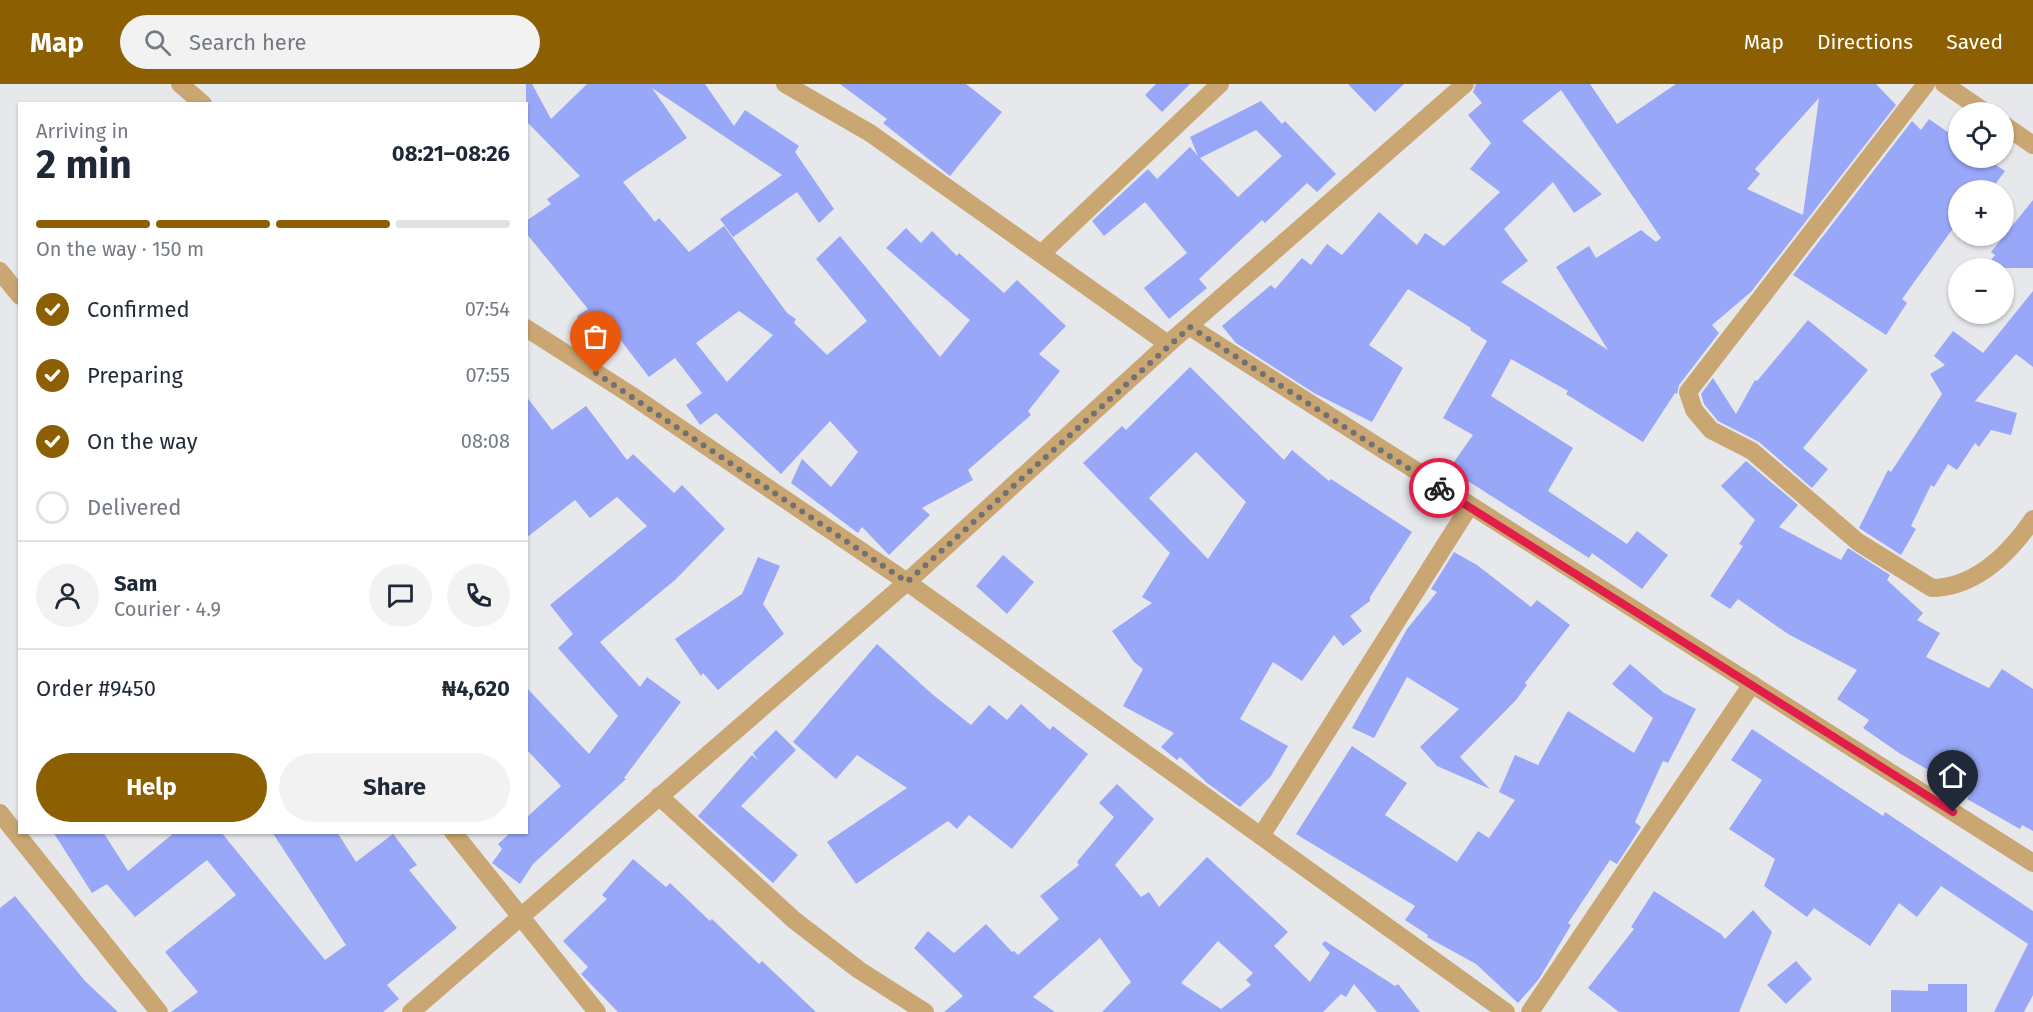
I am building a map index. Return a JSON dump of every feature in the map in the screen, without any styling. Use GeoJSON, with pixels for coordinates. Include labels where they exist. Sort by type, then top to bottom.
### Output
{"type":"FeatureCollection","features":[{"type":"Feature","properties":{"kind":"street"},"geometry":{"type":"LineString","coordinates":[[180,84],[201,102]]}},
{"type":"Feature","properties":{"kind":"street"},"geometry":{"type":"LineString","coordinates":[[784,84],[870,133],[1168,344]]}},
{"type":"Feature","properties":{"kind":"street"},"geometry":{"type":"LineString","coordinates":[[1041,254],[1220,84]]}},
{"type":"Feature","properties":{"kind":"street"},"geometry":{"type":"LineString","coordinates":[[411,1012],[907,582],[1168,344],[1465,84]]}},
{"type":"Feature","properties":{"kind":"street"},"geometry":{"type":"LineString","coordinates":[[1926,84],[1688,392],[1694,410],[1712,430],[1752,451],[1858,542],[1932,588],[1946,588],[1963,582],[1994,564],[2019,540],[2033,519]]}},
{"type":"Feature","properties":{"kind":"street"},"geometry":{"type":"LineString","coordinates":[[1944,84],[1970,102]]}},
{"type":"Feature","properties":{"kind":"street"},"geometry":{"type":"LineString","coordinates":[[2014,132],[2033,145]]}},
{"type":"Feature","properties":{"kind":"street"},"geometry":{"type":"LineString","coordinates":[[0,271],[18,294]]}},
{"type":"Feature","properties":{"kind":"street"},"geometry":{"type":"LineString","coordinates":[[1190,327],[1468,507],[1752,684],[2033,864]]}},
{"type":"Feature","properties":{"kind":"street"},"geometry":{"type":"LineString","coordinates":[[528,329],[631,395],[907,582],[1506,1012]]}},
{"type":"Feature","properties":{"kind":"street"},"geometry":{"type":"LineString","coordinates":[[1261,836],[1468,507]]}},
{"type":"Feature","properties":{"kind":"street"},"geometry":{"type":"LineString","coordinates":[[1530,1012],[1752,684]]}},
{"type":"Feature","properties":{"kind":"street"},"geometry":{"type":"LineString","coordinates":[[659,796],[794,920],[859,970],[925,1012]]}},
{"type":"Feature","properties":{"kind":"street"},"geometry":{"type":"LineString","coordinates":[[0,813],[159,1012]]}},
{"type":"Feature","properties":{"kind":"street"},"geometry":{"type":"LineString","coordinates":[[455,834],[597,1012]]}},
{"type":"Feature","properties":{"kind":"building"},"geometry":{"type":"Polygon","coordinates":[[[526,84],[532,84],[551,119],[587,84],[705,84],[734,126],[745,110],[799,146],[795,152],[834,209],[819,223],[797,192],[733,237],[720,219],[782,175],[652,88],[687,138],[623,182],[655,222],[659,218],[689,252],[724,226],[787,313],[796,319],[794,323],[827,355],[867,321],[816,259],[840,236],[940,357],[970,320],[886,248],[906,228],[921,243],[932,231],[957,256],[959,253],[1004,293],[1017,280],[1066,326],[1039,354],[1060,371],[1028,411],[1031,415],[968,470],[973,480],[922,508],[930,515],[889,555],[862,527],[858,533],[791,483],[802,459],[831,487],[858,452],[830,421],[781,474],[716,413],[700,425],[686,405],[702,393],[675,358],[649,377],[616,334],[599,346],[577,316],[588,309],[528,235],[528,220],[551,204],[547,199],[580,176],[528,123],[526,84]],[[739,311],[696,343],[727,382],[773,335],[739,311]]]}},
{"type":"Feature","properties":{"kind":"building"},"geometry":{"type":"Polygon","coordinates":[[[840,84],[966,84],[1002,112],[950,176],[883,123],[887,119],[840,84]]]}},
{"type":"Feature","properties":{"kind":"building"},"geometry":{"type":"Polygon","coordinates":[[[1156,84],[1190,84],[1162,112],[1145,95],[1156,84]]]}},
{"type":"Feature","properties":{"kind":"building"},"geometry":{"type":"Polygon","coordinates":[[[1348,84],[1404,84],[1375,112],[1348,84]]]}},
{"type":"Feature","properties":{"kind":"building"},"geometry":{"type":"Polygon","coordinates":[[[1476,84],[1590,84],[1617,124],[1676,84],[1876,84],[1896,105],[1751,292],[1712,325],[1719,333],[1679,385],[1677,394],[1675,393],[1643,442],[1566,394],[1568,391],[1511,359],[1491,396],[1573,448],[1548,491],[1627,544],[1637,531],[1668,555],[1642,589],[1592,553],[1589,558],[1449,469],[1473,435],[1443,418],[1487,341],[1470,330],[1471,328],[1408,289],[1369,345],[1403,368],[1372,422],[1314,393],[1236,343],[1222,326],[1271,285],[1275,289],[1302,258],[1311,265],[1327,244],[1342,255],[1379,212],[1417,245],[1425,233],[1444,246],[1500,192],[1470,169],[1491,143],[1468,115],[1482,103],[1473,92],[1476,84]],[[1561,90],[1522,121],[1602,194],[1574,213],[1553,182],[1504,229],[1528,261],[1501,282],[1608,350],[1556,267],[1589,246],[1596,258],[1641,230],[1656,242],[1661,238],[1561,90]],[[1819,98],[1755,169],[1760,174],[1747,189],[1803,215],[1819,98]]]}},
{"type":"Feature","properties":{"kind":"building"},"geometry":{"type":"Polygon","coordinates":[[[1261,101],[1282,124],[1285,121],[1336,174],[1317,192],[1307,183],[1265,223],[1262,220],[1199,279],[1207,288],[1169,319],[1144,288],[1187,253],[1145,202],[1104,236],[1092,221],[1148,169],[1157,179],[1190,147],[1198,156],[1190,137],[1261,101]],[[1256,130],[1200,158],[1238,197],[1282,156],[1256,130]]]}},
{"type":"Feature","properties":{"kind":"building"},"geometry":{"type":"Polygon","coordinates":[[[1929,119],[1948,132],[1948,168],[2000,168],[2005,171],[1998,180],[1948,180],[1948,235],[1902,299],[1907,303],[1886,335],[1793,275],[1912,121],[1921,130],[1929,119]]]}},
{"type":"Feature","properties":{"kind":"building"},"geometry":{"type":"Polygon","coordinates":[[[2033,200],[2033,268],[2014,268],[2014,258],[1993,258],[1995,255],[1991,252],[1996,246],[2014,246],[2014,224],[2033,200]]]}},
{"type":"Feature","properties":{"kind":"building"},"geometry":{"type":"Polygon","coordinates":[[[2033,291],[2033,367],[2016,354],[1975,401],[2017,413],[2011,435],[1991,430],[1979,447],[1975,443],[1957,470],[1948,464],[1934,487],[1931,485],[1911,526],[1916,529],[1901,555],[1859,528],[1888,470],[1891,472],[1942,394],[1930,374],[1945,365],[1934,356],[1953,331],[1983,353],[2006,324],[2014,324],[2014,315],[2033,291]]]}},
{"type":"Feature","properties":{"kind":"building"},"geometry":{"type":"Polygon","coordinates":[[[1808,320],[1868,370],[1803,448],[1828,469],[1812,488],[1759,442],[1718,421],[1704,404],[1701,394],[1713,378],[1736,414],[1755,380],[1757,381],[1808,320]]]}},
{"type":"Feature","properties":{"kind":"building"},"geometry":{"type":"Polygon","coordinates":[[[1190,367],[1284,460],[1292,450],[1329,481],[1331,479],[1412,532],[1370,597],[1370,601],[1350,616],[1362,631],[1343,646],[1334,635],[1302,681],[1273,662],[1240,719],[1288,746],[1271,776],[1240,807],[1207,783],[1180,757],[1177,760],[1161,747],[1174,733],[1123,706],[1143,669],[1134,662],[1112,631],[1152,603],[1142,597],[1170,553],[1083,463],[1122,426],[1126,430],[1190,367]],[[1196,452],[1149,498],[1208,559],[1246,502],[1196,452]]]}},
{"type":"Feature","properties":{"kind":"building"},"geometry":{"type":"Polygon","coordinates":[[[528,399],[552,430],[586,406],[627,460],[633,454],[674,493],[682,485],[725,529],[675,580],[600,642],[640,687],[647,677],[681,702],[624,778],[626,779],[533,864],[520,884],[492,863],[502,849],[498,844],[509,834],[528,834],[528,816],[561,786],[528,751],[528,689],[589,754],[618,716],[558,648],[573,634],[550,605],[647,526],[617,497],[590,518],[575,500],[528,536],[528,399]]]}},
{"type":"Feature","properties":{"kind":"building"},"geometry":{"type":"Polygon","coordinates":[[[1746,461],[1798,505],[1779,527],[1841,560],[1848,548],[1890,575],[1887,580],[1923,613],[1917,620],[1940,633],[1926,657],[1989,688],[2002,669],[2033,689],[2033,831],[2022,825],[2020,829],[1967,799],[1970,794],[1899,753],[1863,728],[1869,720],[1837,699],[1857,670],[1788,634],[1738,599],[1730,609],[1710,596],[1743,546],[1739,544],[1755,520],[1721,486],[1746,461]]]}},
{"type":"Feature","properties":{"kind":"building"},"geometry":{"type":"Polygon","coordinates":[[[1454,552],[1477,565],[1531,607],[1537,600],[1570,625],[1525,683],[1527,685],[1516,700],[1460,757],[1490,789],[1437,766],[1420,747],[1459,709],[1407,677],[1374,738],[1352,728],[1407,629],[1437,592],[1431,589],[1454,552]]]}},
{"type":"Feature","properties":{"kind":"building"},"geometry":{"type":"Polygon","coordinates":[[[1003,555],[1034,582],[1007,614],[976,586],[1003,555]]]}},
{"type":"Feature","properties":{"kind":"building"},"geometry":{"type":"Polygon","coordinates":[[[758,557],[780,566],[763,604],[784,634],[718,690],[703,673],[701,676],[675,639],[742,594],[758,557]]]}},
{"type":"Feature","properties":{"kind":"building"},"geometry":{"type":"Polygon","coordinates":[[[877,644],[932,694],[971,725],[989,705],[1007,720],[1021,704],[1050,730],[1053,726],[1088,754],[1012,849],[969,815],[957,829],[948,821],[856,884],[827,842],[907,788],[857,755],[836,779],[793,742],[877,644]]]}},
{"type":"Feature","properties":{"kind":"building"},"geometry":{"type":"Polygon","coordinates":[[[1630,664],[1664,693],[1696,709],[1668,763],[1663,761],[1635,822],[1641,827],[1617,864],[1610,860],[1568,923],[1571,925],[1539,979],[1518,1003],[1476,964],[1427,937],[1428,935],[1405,920],[1415,906],[1296,834],[1352,746],[1407,783],[1385,815],[1457,862],[1478,831],[1489,838],[1515,800],[1499,792],[1515,755],[1538,765],[1568,711],[1634,753],[1653,718],[1612,684],[1630,664]]]}},
{"type":"Feature","properties":{"kind":"building"},"geometry":{"type":"Polygon","coordinates":[[[1752,729],[1883,816],[1885,812],[2033,911],[2033,995],[2024,1012],[1994,1012],[2028,944],[1941,886],[1917,917],[1899,903],[1870,946],[1814,908],[1807,917],[1764,886],[1775,859],[1729,829],[1762,780],[1731,760],[1752,729]]]}},
{"type":"Feature","properties":{"kind":"building"},"geometry":{"type":"Polygon","coordinates":[[[776,730],[796,750],[741,806],[798,855],[773,883],[698,816],[752,755],[758,760],[753,753],[776,730]]]}},
{"type":"Feature","properties":{"kind":"building"},"geometry":{"type":"Polygon","coordinates":[[[1117,784],[1154,819],[1115,865],[1141,897],[1149,892],[1159,907],[1207,857],[1288,932],[1274,946],[1310,982],[1330,953],[1322,944],[1325,941],[1395,986],[1398,984],[1420,1012],[1377,1012],[1354,984],[1346,997],[1341,994],[1323,1012],[1102,1012],[1131,982],[1100,938],[1033,997],[1055,1012],[944,1012],[963,996],[914,948],[928,931],[954,953],[986,924],[1012,952],[1018,955],[1059,919],[1040,896],[1079,865],[1077,862],[1114,817],[1099,803],[1117,784]],[[1218,941],[1181,983],[1221,1009],[1251,985],[1246,980],[1253,973],[1218,941]]]}},
{"type":"Feature","properties":{"kind":"building"},"geometry":{"type":"Polygon","coordinates":[[[54,834],[104,834],[128,871],[173,834],[223,834],[325,960],[346,945],[273,834],[338,834],[356,862],[393,834],[417,865],[409,870],[457,928],[387,985],[399,999],[383,1012],[171,1012],[198,992],[165,952],[236,895],[207,860],[135,917],[107,884],[92,893],[54,834]]]}},
{"type":"Feature","properties":{"kind":"building"},"geometry":{"type":"Polygon","coordinates":[[[633,859],[666,887],[670,883],[759,964],[762,961],[816,1012],[618,1012],[581,974],[588,967],[563,941],[607,899],[602,895],[633,859]]]}},
{"type":"Feature","properties":{"kind":"building"},"geometry":{"type":"Polygon","coordinates":[[[1654,891],[1721,934],[1725,939],[1753,910],[1772,932],[1739,1012],[1619,1012],[1588,988],[1634,929],[1631,927],[1654,891]]]}},
{"type":"Feature","properties":{"kind":"building"},"geometry":{"type":"Polygon","coordinates":[[[15,896],[85,981],[118,1012],[0,1012],[0,908],[15,896]]]}},
{"type":"Feature","properties":{"kind":"building"},"geometry":{"type":"Polygon","coordinates":[[[1796,961],[1812,979],[1786,1004],[1767,985],[1796,961]]]}},
{"type":"Feature","properties":{"kind":"building"},"geometry":{"type":"Polygon","coordinates":[[[1928,984],[1967,984],[1967,1012],[1891,1012],[1891,990],[1928,991],[1928,984]]]}},
{"type":"Feature","properties":{"kind":"way so far"},"geometry":{"type":"LineString","coordinates":[[596,373],[907,582],[1168,344],[1190,327],[1439,488]]}},
{"type":"Feature","properties":{"kind":"route"},"geometry":{"type":"LineString","coordinates":[[1439,488],[1953,812]]}}]}
